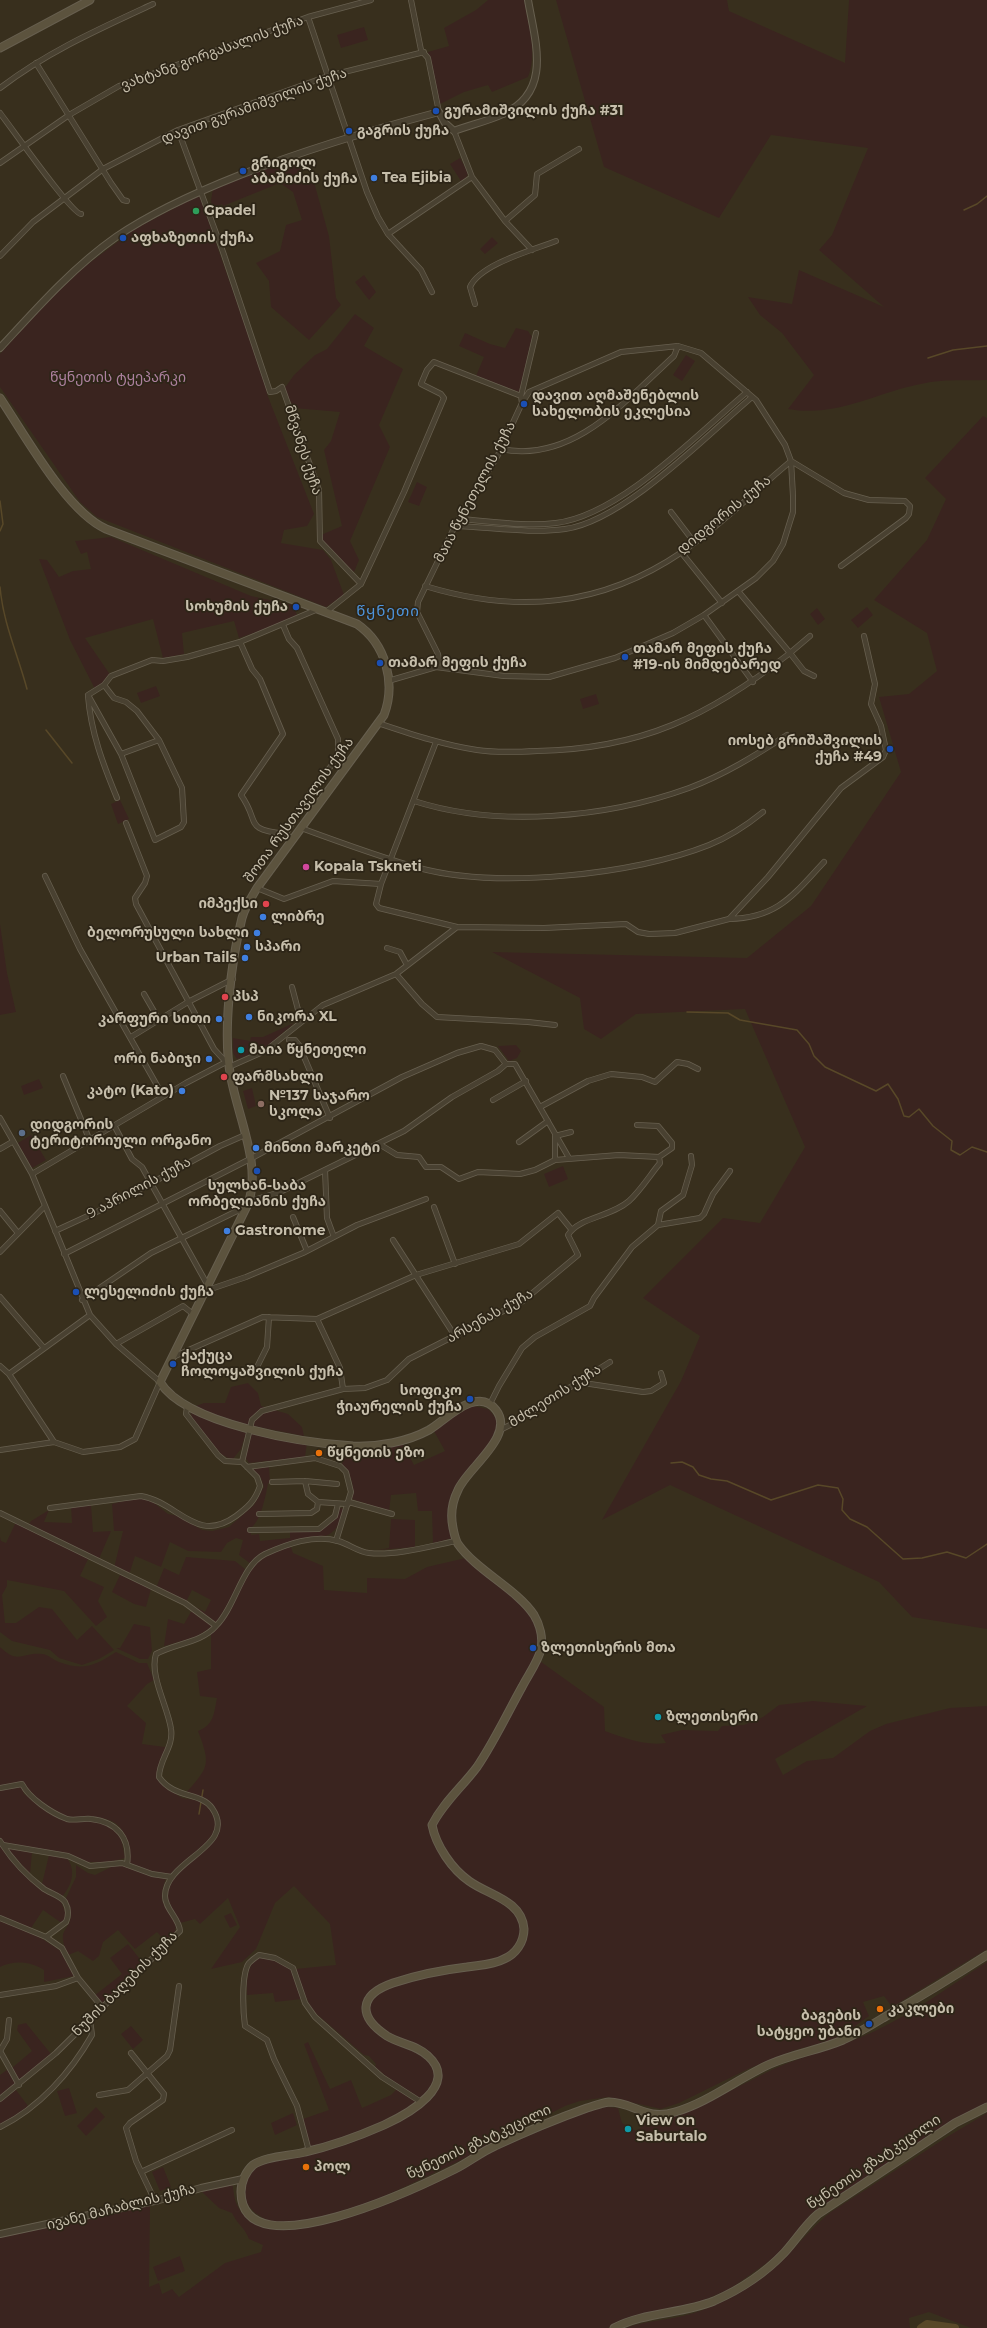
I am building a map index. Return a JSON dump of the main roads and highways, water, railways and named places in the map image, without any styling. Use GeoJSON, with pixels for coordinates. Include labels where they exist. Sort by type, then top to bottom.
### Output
{"type":"FeatureCollection","features":[{"type":"Feature","properties":{"kind":"main road"},"geometry":{"type":"LineString","coordinates":[[0,48],[90,0]]}},
{"type":"Feature","properties":{"kind":"main road","name":"შოთა რუსთაველის ქუჩა"},"geometry":{"type":"LineString","coordinates":[[0,398],[69,500],[78,511],[98,526],[357,624],[371,634],[386,667],[388,702],[378,723],[257,888],[243,918],[233,979],[227,1030],[227,1063],[250,1159],[253,1184],[250,1201],[203,1291],[160,1382],[169,1395],[187,1407],[217,1419],[249,1429],[354,1446],[381,1444],[406,1439],[427,1431],[469,1403],[481,1401],[490,1404],[500,1417],[500,1430],[494,1443],[458,1489],[450,1513],[456,1541],[470,1557],[534,1615],[542,1638],[537,1658],[490,1746],[432,1825],[433,1833],[452,1867],[470,1882],[513,1905],[522,1918],[523,1939],[518,1948],[503,1960],[431,1972],[391,1984],[373,1993],[365,2008],[366,2015],[382,2032],[396,2041],[418,2049],[427,2055],[433,2062],[438,2075],[437,2086],[421,2102],[386,2124],[309,2151]]}},
{"type":"Feature","properties":{"kind":"main road","name":"წყნეთის გზატკეცილი"},"geometry":{"type":"LineString","coordinates":[[309,2151],[253,2165],[243,2179],[241,2193],[243,2203],[254,2219],[265,2224],[293,2226],[330,2219],[438,2177],[518,2135],[600,2104],[618,2104],[647,2114],[661,2116],[679,2111],[772,2063],[846,2039],[924,1995],[987,1955]]}},
{"type":"Feature","properties":{"kind":"main road","name":"წყნეთის გზატკეცილი"},"geometry":{"type":"LineString","coordinates":[[614,2328],[633,2321],[694,2308],[736,2290],[777,2259],[818,2214],[959,2120],[987,2108]]}},
{"type":"Feature","properties":{"kind":"waterway"},"geometry":{"type":"LineString","coordinates":[[964,210],[977,204],[987,196]]}},
{"type":"Feature","properties":{"kind":"waterway"},"geometry":{"type":"LineString","coordinates":[[928,358],[953,350],[987,346]]}},
{"type":"Feature","properties":{"kind":"waterway"},"geometry":{"type":"LineString","coordinates":[[0,501],[3,524],[0,531]]}},
{"type":"Feature","properties":{"kind":"waterway"},"geometry":{"type":"LineString","coordinates":[[0,587],[7,626],[27,689]]}},
{"type":"Feature","properties":{"kind":"waterway"},"geometry":{"type":"LineString","coordinates":[[46,730],[72,763]]}},
{"type":"Feature","properties":{"kind":"waterway"},"geometry":{"type":"LineString","coordinates":[[687,1012],[728,1013],[740,1020],[797,1030],[809,1044],[814,1056],[825,1067],[876,1091],[888,1084],[898,1099],[904,1116],[909,1117],[919,1109],[933,1126],[952,1141],[951,1150],[960,1155],[972,1147],[987,1152]]}},
{"type":"Feature","properties":{"kind":"waterway"},"geometry":{"type":"LineString","coordinates":[[671,1463],[682,1462],[693,1467],[699,1475],[711,1479],[727,1481],[771,1500],[818,1485],[838,1488],[843,1499],[842,1510],[850,1519],[867,1527],[903,1559],[922,1558],[947,1552],[966,1558],[987,1544]]}},
{"type":"Feature","properties":{"kind":"waterway"},"geometry":{"type":"LineString","coordinates":[[199,1814],[203,1790]]}},
{"type":"Feature","properties":{"kind":"waterway"},"geometry":{"type":"LineString","coordinates":[[921,2328],[927,2324],[955,2328]]}},
{"type":"Feature","properties":{"kind":"place","name":"გურამიშვილის ქუჩა #31"},"geometry":{"type":"Point","coordinates":[436,111]}},
{"type":"Feature","properties":{"kind":"place","name":"გაგრის ქუჩა"},"geometry":{"type":"Point","coordinates":[349,131]}},
{"type":"Feature","properties":{"kind":"place","name":"გრიგოლ აბაშიძის ქუჩა"},"geometry":{"type":"Point","coordinates":[243,171]}},
{"type":"Feature","properties":{"kind":"place","name":"Tea Ejibia"},"geometry":{"type":"Point","coordinates":[374,178]}},
{"type":"Feature","properties":{"kind":"place","name":"Gpadel"},"geometry":{"type":"Point","coordinates":[196,211]}},
{"type":"Feature","properties":{"kind":"place","name":"აფხაზეთის ქუჩა"},"geometry":{"type":"Point","coordinates":[123,238]}},
{"type":"Feature","properties":{"kind":"place","name":"დავით აღმაშენებლის სახელობის ეკლესია"},"geometry":{"type":"Point","coordinates":[524,404]}},
{"type":"Feature","properties":{"kind":"place","name":"სოხუმის ქუჩა"},"geometry":{"type":"Point","coordinates":[296,607]}},
{"type":"Feature","properties":{"kind":"place","name":"თამარ მეფის ქუჩა #19-ის მიმდებარედ"},"geometry":{"type":"Point","coordinates":[625,657]}},
{"type":"Feature","properties":{"kind":"place","name":"თამარ მეფის ქუჩა"},"geometry":{"type":"Point","coordinates":[380,663]}},
{"type":"Feature","properties":{"kind":"place","name":"იოსებ გრიშაშვილის ქუჩა #49"},"geometry":{"type":"Point","coordinates":[890,749]}},
{"type":"Feature","properties":{"kind":"place","name":"Kopala Tskneti"},"geometry":{"type":"Point","coordinates":[306,867]}},
{"type":"Feature","properties":{"kind":"place","name":"იმპექსი"},"geometry":{"type":"Point","coordinates":[266,904]}},
{"type":"Feature","properties":{"kind":"place","name":"ლიბრე"},"geometry":{"type":"Point","coordinates":[263,917]}},
{"type":"Feature","properties":{"kind":"place","name":"ბელორუსული სახლი"},"geometry":{"type":"Point","coordinates":[257,933]}},
{"type":"Feature","properties":{"kind":"place","name":"სპარი"},"geometry":{"type":"Point","coordinates":[247,947]}},
{"type":"Feature","properties":{"kind":"place","name":"Urban Tails"},"geometry":{"type":"Point","coordinates":[245,958]}},
{"type":"Feature","properties":{"kind":"place","name":"პსპ"},"geometry":{"type":"Point","coordinates":[225,997]}},
{"type":"Feature","properties":{"kind":"place","name":"ნიკორა XL"},"geometry":{"type":"Point","coordinates":[249,1017]}},
{"type":"Feature","properties":{"kind":"place","name":"კარფური სითი"},"geometry":{"type":"Point","coordinates":[219,1019]}},
{"type":"Feature","properties":{"kind":"place","name":"მაია წყნეთელი"},"geometry":{"type":"Point","coordinates":[241,1050]}},
{"type":"Feature","properties":{"kind":"place","name":"ორი ნაბიჯი"},"geometry":{"type":"Point","coordinates":[209,1059]}},
{"type":"Feature","properties":{"kind":"place","name":"ფარმსახლი"},"geometry":{"type":"Point","coordinates":[224,1077]}},
{"type":"Feature","properties":{"kind":"place","name":"კატო (Kato)"},"geometry":{"type":"Point","coordinates":[182,1091]}},
{"type":"Feature","properties":{"kind":"place","name":"№137 საჯარო სკოლა"},"geometry":{"type":"Point","coordinates":[261,1104]}},
{"type":"Feature","properties":{"kind":"place","name":"დიდგორის ტერიტორიული ორგანო"},"geometry":{"type":"Point","coordinates":[22,1133]}},
{"type":"Feature","properties":{"kind":"place","name":"მინთი მარკეტი"},"geometry":{"type":"Point","coordinates":[256,1148]}},
{"type":"Feature","properties":{"kind":"place","name":"სულხან-საბა ორბელიანის ქუჩა"},"geometry":{"type":"Point","coordinates":[257,1171]}},
{"type":"Feature","properties":{"kind":"place","name":"Gastronome"},"geometry":{"type":"Point","coordinates":[227,1231]}},
{"type":"Feature","properties":{"kind":"place","name":"ლესელიძის ქუჩა"},"geometry":{"type":"Point","coordinates":[76,1292]}},
{"type":"Feature","properties":{"kind":"place","name":"ქაქუცა ჩოლოყაშვილის ქუჩა"},"geometry":{"type":"Point","coordinates":[173,1364]}},
{"type":"Feature","properties":{"kind":"place","name":"სოფიკო ჭიაურელის ქუჩა"},"geometry":{"type":"Point","coordinates":[470,1399]}},
{"type":"Feature","properties":{"kind":"place","name":"წყნეთის ეზო"},"geometry":{"type":"Point","coordinates":[319,1453]}},
{"type":"Feature","properties":{"kind":"place","name":"ზლეთისერის მთა"},"geometry":{"type":"Point","coordinates":[533,1648]}},
{"type":"Feature","properties":{"kind":"place","name":"ზლეთისერი"},"geometry":{"type":"Point","coordinates":[658,1717]}},
{"type":"Feature","properties":{"kind":"place","name":"კაკლები"},"geometry":{"type":"Point","coordinates":[880,2009]}},
{"type":"Feature","properties":{"kind":"place","name":"ბაგების სატყეო უბანი"},"geometry":{"type":"Point","coordinates":[869,2024]}},
{"type":"Feature","properties":{"kind":"place","name":"View on Saburtalo"},"geometry":{"type":"Point","coordinates":[628,2129]}},
{"type":"Feature","properties":{"kind":"place","name":"პოლ"},"geometry":{"type":"Point","coordinates":[306,2167]}},
{"type":"Feature","properties":{"kind":"district","name":"წყნეთი"},"geometry":{"type":"Point","coordinates":[388,612]}},
{"type":"Feature","properties":{"kind":"park label","name":"წყნეთის ტყეპარკი"},"geometry":{"type":"Point","coordinates":[118,378]}}]}
